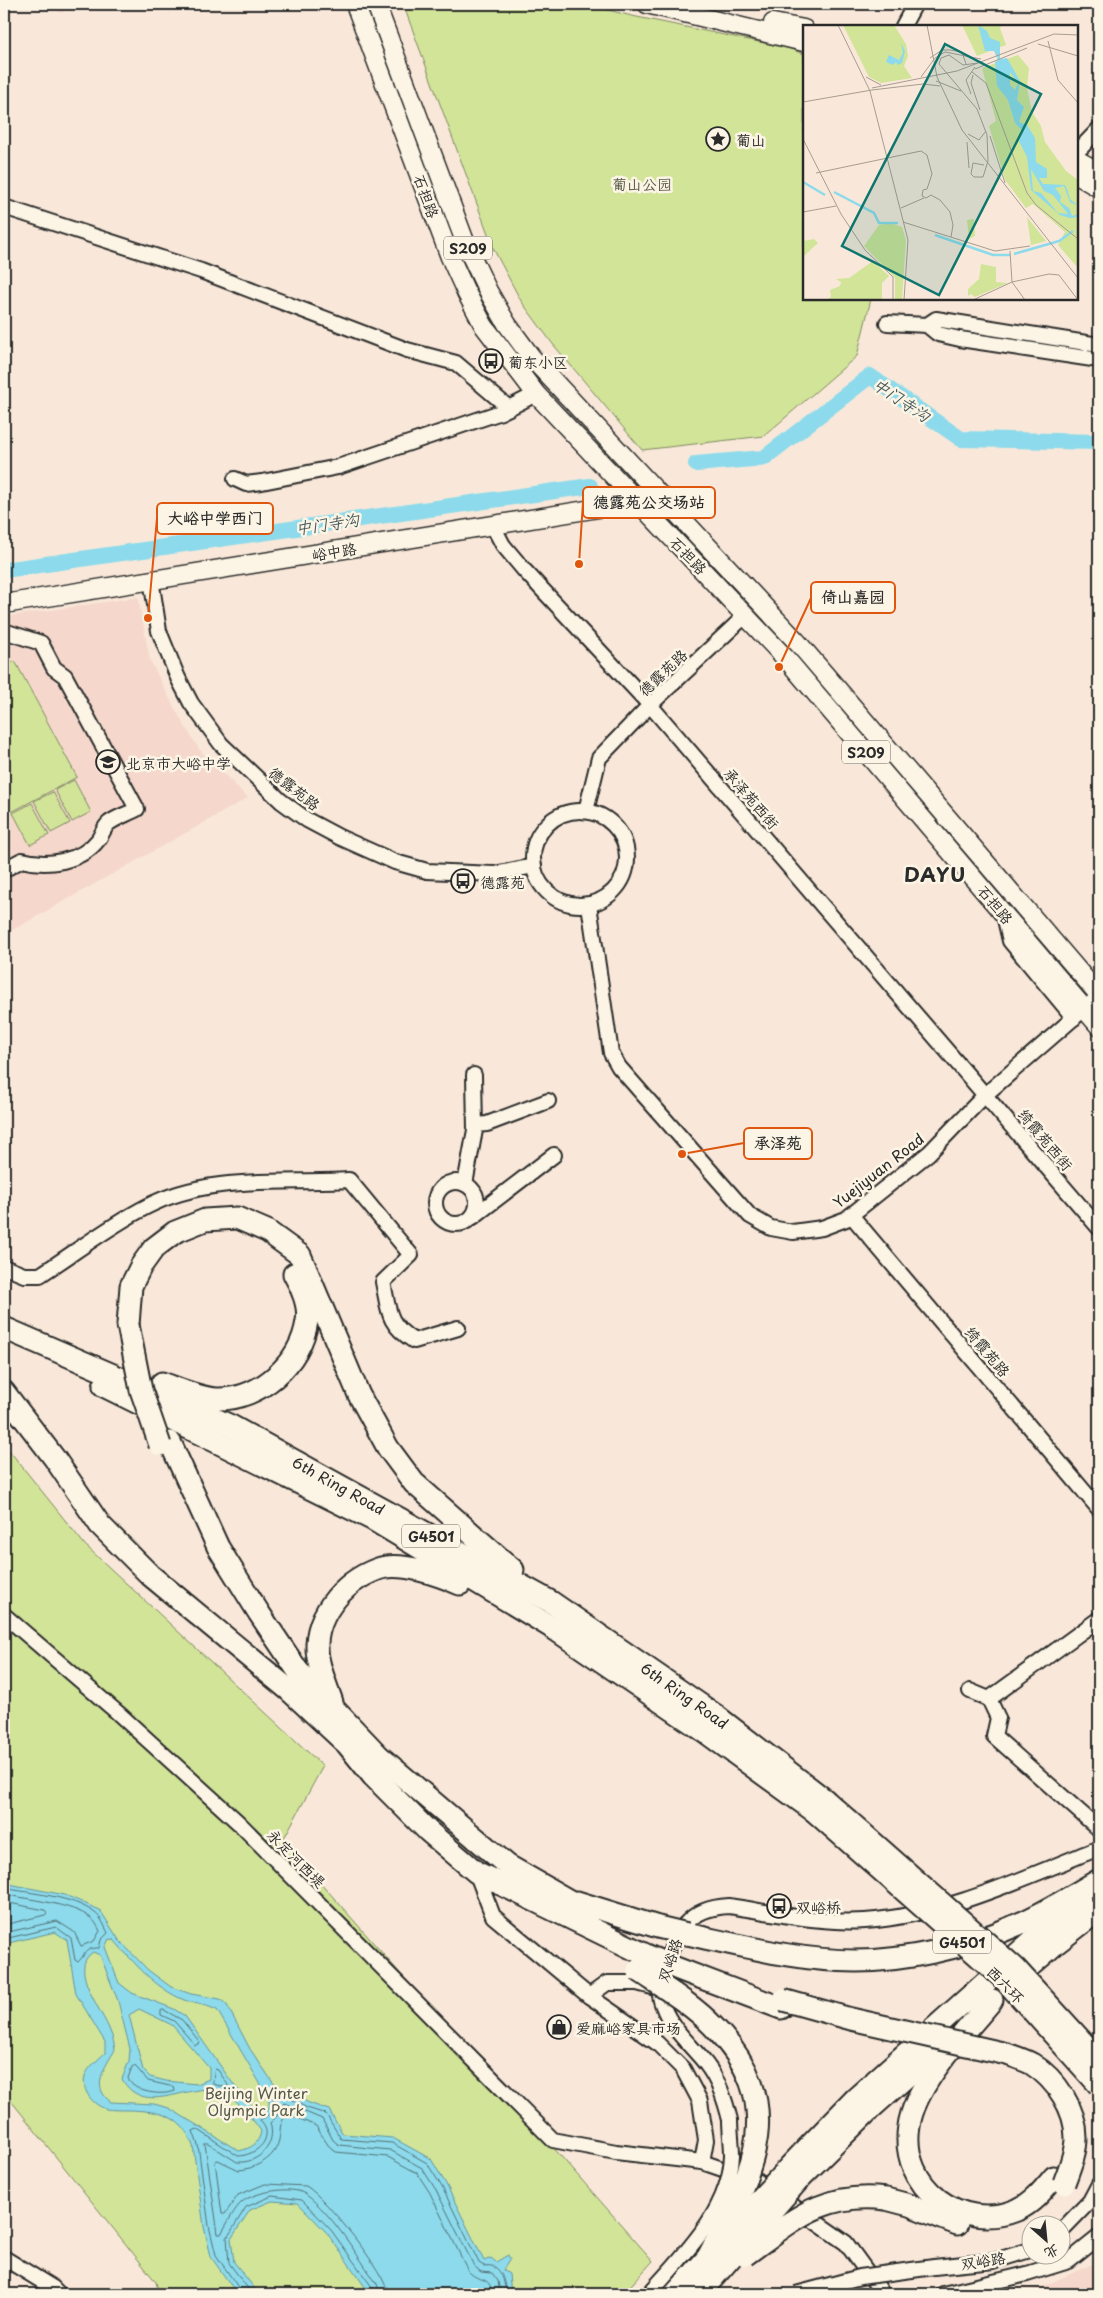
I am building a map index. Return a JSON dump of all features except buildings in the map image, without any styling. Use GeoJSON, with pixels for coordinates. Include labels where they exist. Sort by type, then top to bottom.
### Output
{"type":"FeatureCollection","features":[{"type":"Feature","properties":{"kind":"highway"},"geometry":{"type":"LineString","coordinates":[[551,1602],[462,1528],[414,1483],[388,1448],[360,1395],[300,1255],[267,1231],[236,1218],[205,1220],[175,1232],[154,1248],[141,1266],[131,1286],[132,1324],[151,1387],[165,1444],[210,1553],[250,1619],[347,1744],[373,1776],[428,1831],[476,1872],[557,1903],[674,1963],[782,2004],[1007,2054],[1031,2064],[1049,2078],[1064,2097],[1072,2117],[1076,2138],[1072,2160],[1059,2180],[1050,2201],[1036,2213],[1018,2223],[996,2228],[975,2228],[886,2199],[865,2196],[845,2198],[825,2203],[802,2214],[710,2269],[675,2294]]}},
{"type":"Feature","properties":{"kind":"highway"},"geometry":{"type":"LineString","coordinates":[[9,1335],[187,1392],[217,1399],[247,1395],[277,1376],[300,1348],[308,1319],[301,1287],[290,1266],[268,1245],[222,1228],[184,1239],[161,1256],[148,1274],[132,1324]]}},
{"type":"Feature","properties":{"kind":"highway","name":"6th Ring Road"},"geometry":{"type":"LineString","coordinates":[[9,1335],[231,1426],[551,1602],[715,1715],[820,1805]]}},
{"type":"Feature","properties":{"kind":"highway","name":"6th Ring Road"},"geometry":{"type":"LineString","coordinates":[[9,1335],[78,1373],[372,1519],[553,1628],[704,1731],[820,1805]]}},
{"type":"Feature","properties":{"kind":"highway"},"geometry":{"type":"LineString","coordinates":[[4,1392],[55,1458],[100,1525],[150,1575],[274,1677],[347,1744]]}},
{"type":"Feature","properties":{"kind":"highway"},"geometry":{"type":"LineString","coordinates":[[165,1444],[218,1547],[298,1671],[379,1756],[508,1865],[557,1903],[648,1949],[732,2048],[746,2073],[755,2100],[758,2125],[756,2150],[751,2168],[699,2294]]}},
{"type":"Feature","properties":{"kind":"highway"},"geometry":{"type":"LineString","coordinates":[[335,1710],[318,1657],[320,1628],[329,1607],[346,1587],[379,1569],[410,1568],[440,1575],[553,1628]]}},
{"type":"Feature","properties":{"kind":"highway","name":"西六环"},"geometry":{"type":"LineString","coordinates":[[820,1805],[1016,1968],[1099,2060]]}},
{"type":"Feature","properties":{"kind":"highway","name":"西六环"},"geometry":{"type":"LineString","coordinates":[[820,1805],[1003,1978],[1099,2085]]}},
{"type":"Feature","properties":{"kind":"highway"},"geometry":{"type":"LineString","coordinates":[[648,1949],[688,1934],[777,1954],[814,1959],[857,1961],[898,1957],[936,1950],[1012,1927],[1099,1880]]}},
{"type":"Feature","properties":{"kind":"highway"},"geometry":{"type":"LineString","coordinates":[[862,2105],[1042,1933],[1099,1887]]}},
{"type":"Feature","properties":{"kind":"highway"},"geometry":{"type":"LineString","coordinates":[[710,2269],[790,2166],[992,2000],[1054,1945],[1099,1910]]}},
{"type":"Feature","properties":{"kind":"highway"},"geometry":{"type":"LineString","coordinates":[[992,2000],[930,2077],[917,2100],[908,2126],[909,2152],[917,2176],[932,2196],[950,2208],[972,2216],[996,2216],[1019,2209],[1059,2180]]}},
{"type":"Feature","properties":{"kind":"main road","name":"石担路"},"geometry":{"type":"LineString","coordinates":[[355,4],[458,275],[484,326],[536,394],[789,662],[1004,914],[1080,1013],[1099,1026]]}},
{"type":"Feature","properties":{"kind":"main road","name":"石担路"},"geometry":{"type":"LineString","coordinates":[[376,4],[467,247],[488,291],[507,324],[532,358],[799,644],[1099,996]]}},
{"type":"Feature","properties":{"kind":"main road"},"geometry":{"type":"LineString","coordinates":[[647,4],[803,42]]}},
{"type":"Feature","properties":{"kind":"main road"},"geometry":{"type":"LineString","coordinates":[[686,4],[803,29]]}},
{"type":"Feature","properties":{"kind":"main road"},"geometry":{"type":"LineString","coordinates":[[1078,161],[1099,172]]}},
{"type":"Feature","properties":{"kind":"main road"},"geometry":{"type":"LineString","coordinates":[[1078,176],[1099,188]]}},
{"type":"Feature","properties":{"kind":"main road","name":"峪中路"},"geometry":{"type":"LineString","coordinates":[[4,604],[663,497]]}},
{"type":"Feature","properties":{"kind":"street"},"geometry":{"type":"LineString","coordinates":[[904,25],[915,4]]}},
{"type":"Feature","properties":{"kind":"street"},"geometry":{"type":"LineString","coordinates":[[1078,151],[1099,130]]}},
{"type":"Feature","properties":{"kind":"street"},"geometry":{"type":"LineString","coordinates":[[4,207],[201,271],[407,350],[456,363],[509,408]]}},
{"type":"Feature","properties":{"kind":"street"},"geometry":{"type":"LineString","coordinates":[[886,323],[927,325],[936,319],[1099,345]]}},
{"type":"Feature","properties":{"kind":"street"},"geometry":{"type":"LineString","coordinates":[[927,325],[938,334],[960,339],[1099,360]]}},
{"type":"Feature","properties":{"kind":"street"},"geometry":{"type":"LineString","coordinates":[[235,479],[246,484],[338,467],[509,408],[536,394]]}},
{"type":"Feature","properties":{"kind":"street","name":"承泽苑西街"},"geometry":{"type":"LineString","coordinates":[[493,526],[503,545],[524,570],[650,705],[986,1094]]}},
{"type":"Feature","properties":{"kind":"street","name":"德露苑路"},"geometry":{"type":"LineString","coordinates":[[151,579],[159,631],[178,678],[191,703],[221,744],[238,762],[288,806],[307,820],[339,837],[395,862],[427,871],[494,874],[534,866]]}},
{"type":"Feature","properties":{"kind":"street","name":"德露苑路"},"geometry":{"type":"LineString","coordinates":[[586,812],[599,758],[650,705],[746,615]]}},
{"type":"Feature","properties":{"kind":"street"},"geometry":{"type":"LineString","coordinates":[[4,631],[41,642],[54,668],[65,676],[137,809],[107,824],[98,841],[85,851],[65,861],[43,864],[22,860],[4,869]]}},
{"type":"Feature","properties":{"kind":"street"},"geometry":{"type":"LineString","coordinates":[[575,812],[586,812],[605,818],[617,829],[625,843],[628,859],[624,875],[616,889],[604,899],[589,905],[574,905],[560,901],[547,892],[538,880],[534,866],[534,851],[538,836],[548,824],[560,816],[575,812]]}},
{"type":"Feature","properties":{"kind":"street","name":"Yuejiyuan Road"},"geometry":{"type":"LineString","coordinates":[[589,905],[610,1053],[619,1066],[750,1216],[771,1228],[793,1232],[822,1228],[846,1219],[928,1153],[986,1094],[1099,996]]}},
{"type":"Feature","properties":{"kind":"street"},"geometry":{"type":"LineString","coordinates":[[465,1184],[475,1125],[474,1075]]}},
{"type":"Feature","properties":{"kind":"street","name":"绮霞苑西街"},"geometry":{"type":"LineString","coordinates":[[986,1094],[1099,1228]]}},
{"type":"Feature","properties":{"kind":"street"},"geometry":{"type":"LineString","coordinates":[[475,1125],[487,1124],[548,1101]]}},
{"type":"Feature","properties":{"kind":"street"},"geometry":{"type":"LineString","coordinates":[[471,1218],[475,1213],[477,1200],[471,1188],[465,1184],[451,1182],[444,1186],[436,1197],[436,1211],[445,1222],[458,1224],[471,1218],[554,1155]]}},
{"type":"Feature","properties":{"kind":"street"},"geometry":{"type":"LineString","coordinates":[[4,1267],[24,1275],[40,1275],[147,1206],[186,1192],[237,1183],[349,1180],[411,1255],[383,1282],[389,1313],[399,1332],[414,1341],[458,1328]]}},
{"type":"Feature","properties":{"kind":"street","name":"绮霞苑路"},"geometry":{"type":"LineString","coordinates":[[851,1214],[1099,1509]]}},
{"type":"Feature","properties":{"kind":"street","name":"永定河西堤"},"geometry":{"type":"LineString","coordinates":[[4,1615],[118,1713],[240,1824],[553,2140],[616,2152],[702,2162]]}},
{"type":"Feature","properties":{"kind":"street"},"geometry":{"type":"LineString","coordinates":[[989,1699],[1099,1619]]}},
{"type":"Feature","properties":{"kind":"street"},"geometry":{"type":"LineString","coordinates":[[970,1690],[989,1699],[998,1718],[994,1736],[1099,1829]]}},
{"type":"Feature","properties":{"kind":"street","name":"双峪路"},"geometry":{"type":"LineString","coordinates":[[649,2294],[709,2223],[725,2191],[732,2156],[730,2120],[724,2094],[708,2066],[670,2022],[662,2004],[659,1989],[673,1941],[687,1921],[701,1911],[730,1906],[823,1921],[863,1921],[910,1916],[980,1895],[1099,1848]]}},
{"type":"Feature","properties":{"kind":"street"},"geometry":{"type":"LineString","coordinates":[[476,1872],[492,1916],[589,1996],[656,2043],[683,2069],[700,2101],[706,2140],[702,2162],[757,2181],[816,2221],[846,2243],[883,2294]]}},
{"type":"Feature","properties":{"kind":"street"},"geometry":{"type":"LineString","coordinates":[[589,1996],[607,1983],[637,1983],[659,1989]]}},
{"type":"Feature","properties":{"kind":"street"},"geometry":{"type":"LineString","coordinates":[[1070,2222],[1090,2201],[1099,2184]]}},
{"type":"Feature","properties":{"kind":"street"},"geometry":{"type":"LineString","coordinates":[[943,2294],[1028,2274],[1068,2261],[1099,2237]]}},
{"type":"Feature","properties":{"kind":"street","name":"双峪路"},"geometry":{"type":"LineString","coordinates":[[796,2294],[860,2277],[994,2261],[1020,2253]]}},
{"type":"Feature","properties":{"kind":"street"},"geometry":{"type":"LineString","coordinates":[[4,2258],[53,2288],[59,2294]]}},
{"type":"Feature","properties":{"kind":"shaded area"},"geometry":{"type":"Polygon","coordinates":[[[49,4],[77,4],[61,13],[49,4]]]}},
{"type":"Feature","properties":{"kind":"shaded area","name":"北京市大峪中学"},"geometry":{"type":"Polygon","coordinates":[[[138,597],[150,660],[175,709],[199,749],[248,798],[4,935],[4,617],[138,597]]]}},
{"type":"Feature","properties":{"kind":"shaded area"},"geometry":{"type":"Polygon","coordinates":[[[1099,2261],[1099,2294],[1026,2294],[1099,2261]]]}},
{"type":"Feature","properties":{"kind":"green space","name":"葡山公园"},"geometry":{"type":"Polygon","coordinates":[[[403,4],[584,4],[632,16],[788,48],[803,54],[803,300],[871,300],[857,356],[764,436],[642,450],[552,343],[521,301],[494,250],[403,4]]]}},
{"type":"Feature","properties":{"kind":"green space"},"geometry":{"type":"Polygon","coordinates":[[[15,661],[77,777],[6,815],[4,810],[4,667],[15,661]]]}},
{"type":"Feature","properties":{"kind":"green space"},"geometry":{"type":"Polygon","coordinates":[[[74,780],[91,812],[72,822],[55,790],[74,780]]]}},
{"type":"Feature","properties":{"kind":"green space"},"geometry":{"type":"Polygon","coordinates":[[[53,792],[70,823],[51,833],[34,801],[53,792]]]}},
{"type":"Feature","properties":{"kind":"green space"},"geometry":{"type":"Polygon","coordinates":[[[32,803],[49,835],[30,845],[13,813],[32,803]]]}},
{"type":"Feature","properties":{"kind":"green space","name":"Beijing Winter Olympic Park"},"geometry":{"type":"Polygon","coordinates":[[[4,1444],[85,1545],[323,1766],[283,1840],[653,2261],[623,2294],[159,2294],[156,2282],[4,2092],[4,1444]]]}},
{"type":"Feature","properties":{"kind":"water"},"geometry":{"type":"Polygon","coordinates":[[[4,1883],[65,1895],[100,1910],[119,1940],[148,1970],[171,1987],[191,1994],[220,1999],[227,2005],[250,2049],[274,2084],[309,2103],[329,2110],[343,2134],[393,2138],[431,2159],[446,2184],[484,2261],[491,2258],[496,2262],[508,2255],[510,2259],[503,2270],[509,2274],[511,2294],[370,2294],[327,2233],[298,2203],[272,2201],[250,2210],[231,2239],[234,2262],[259,2294],[237,2294],[211,2257],[204,2227],[193,2146],[183,2127],[176,2121],[160,2114],[106,2109],[93,2101],[86,2092],[84,2082],[86,2073],[105,2053],[105,2042],[76,1994],[67,1940],[55,1932],[4,1944],[4,1883]],[[109,1939],[105,1947],[119,1983],[132,1993],[174,2009],[185,2016],[234,2085],[258,2112],[264,2113],[269,2106],[268,2097],[217,2010],[173,1995],[154,1982],[114,1940],[109,1939]],[[93,1952],[86,1959],[84,1968],[85,1979],[111,2033],[115,2050],[101,2077],[101,2090],[105,2096],[111,2102],[154,2104],[169,2108],[239,2151],[254,2145],[261,2131],[237,2103],[219,2091],[208,2089],[155,2098],[142,2096],[131,2091],[122,2079],[129,2061],[130,2049],[118,2001],[100,1955],[93,1952]],[[139,2009],[129,2015],[143,2070],[150,2077],[166,2081],[197,2084],[209,2079],[209,2068],[172,2025],[139,2009]]]}},
{"type":"Feature","properties":{"kind":"waterway","name":"中门寺沟"},"geometry":{"type":"LineString","coordinates":[[696,464],[764,458],[870,376],[961,439],[1099,442]]}},
{"type":"Feature","properties":{"kind":"waterway","name":"中门寺沟"},"geometry":{"type":"LineString","coordinates":[[4,570],[590,486]]}},
{"type":"Feature","properties":{"kind":"place","name":"葡山"},"geometry":{"type":"Point","coordinates":[718,139]}},
{"type":"Feature","properties":{"kind":"place","name":"葡东小区"},"geometry":{"type":"Point","coordinates":[491,361]}},
{"type":"Feature","properties":{"kind":"place","name":"德露苑公交场站"},"geometry":{"type":"Point","coordinates":[579,564]}},
{"type":"Feature","properties":{"kind":"place","name":"大峪中学西门"},"geometry":{"type":"Point","coordinates":[148,618]}},
{"type":"Feature","properties":{"kind":"place","name":"倚山嘉园"},"geometry":{"type":"Point","coordinates":[779,667]}},
{"type":"Feature","properties":{"kind":"place","name":"北京市大峪中学"},"geometry":{"type":"Point","coordinates":[108,762]}},
{"type":"Feature","properties":{"kind":"place","name":"德露苑"},"geometry":{"type":"Point","coordinates":[463,881]}},
{"type":"Feature","properties":{"kind":"place","name":"承泽苑"},"geometry":{"type":"Point","coordinates":[682,1154]}},
{"type":"Feature","properties":{"kind":"place","name":"双峪桥"},"geometry":{"type":"Point","coordinates":[779,1906]}},
{"type":"Feature","properties":{"kind":"place","name":"爱麻峪家具市场"},"geometry":{"type":"Point","coordinates":[559,2027]}},
{"type":"Feature","properties":{"kind":"district","name":"DAYU"},"geometry":{"type":"Point","coordinates":[935,874]}}]}
